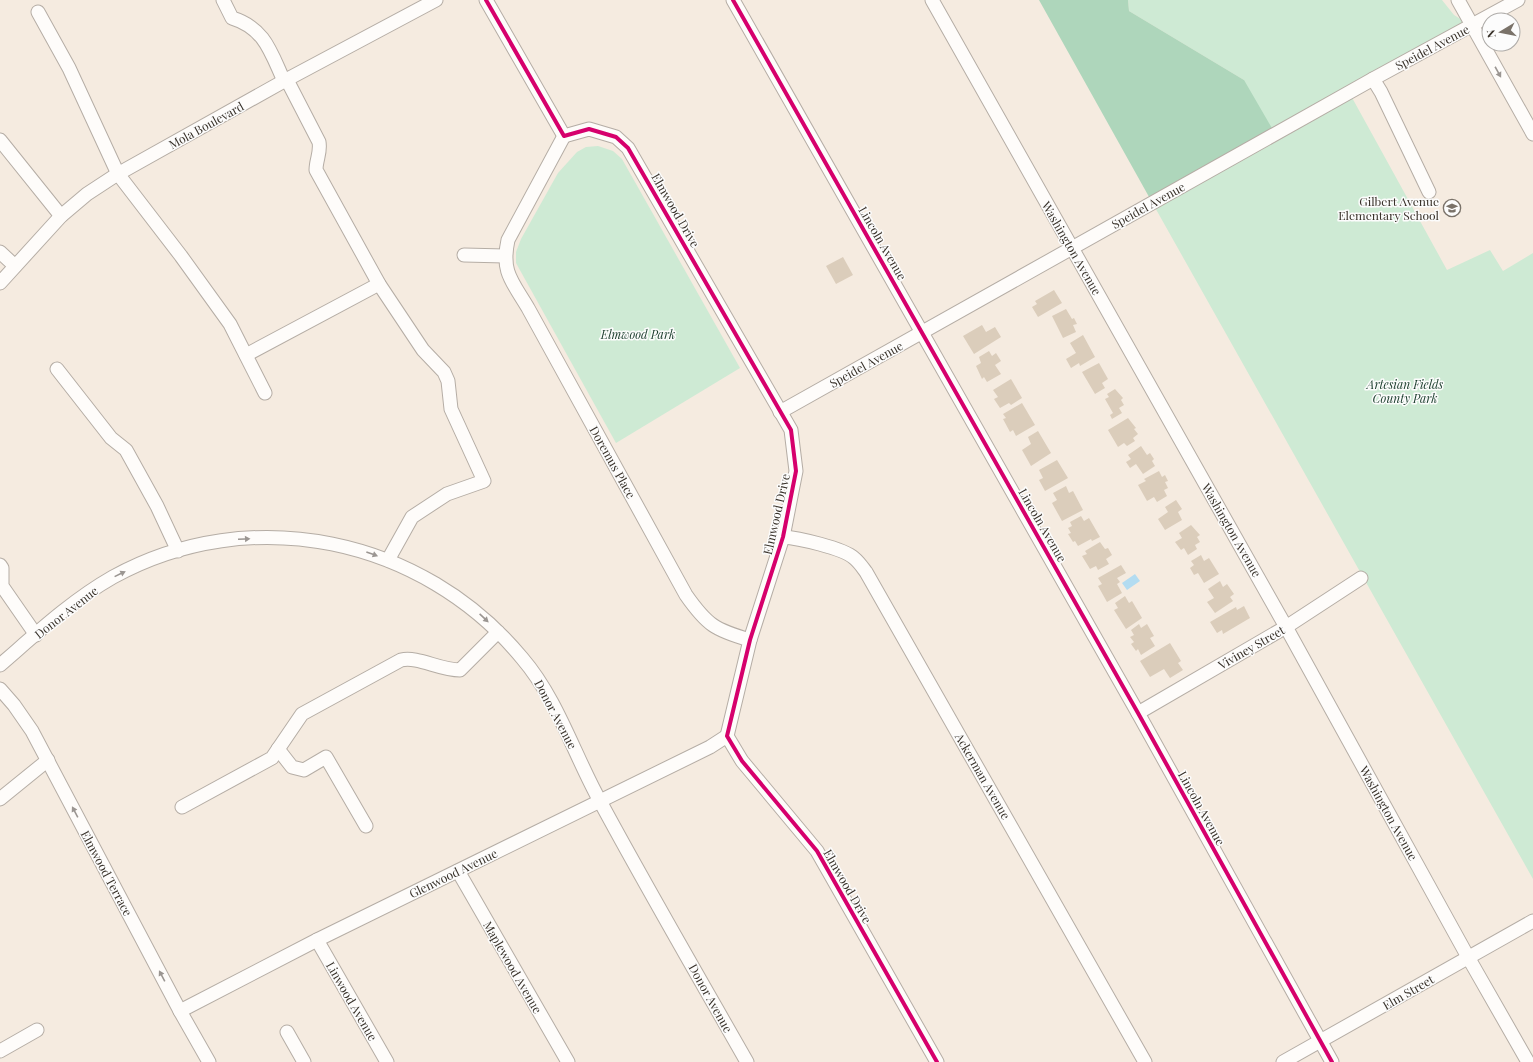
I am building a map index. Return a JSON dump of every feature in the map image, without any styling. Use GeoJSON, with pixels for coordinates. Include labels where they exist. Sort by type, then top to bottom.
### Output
{"type":"FeatureCollection","features":[{"type":"Feature","properties":{"kind":"street"},"geometry":{"type":"LineString","coordinates":[[223,0],[232,18],[240,20],[264,38],[319,142],[320,147],[316,162],[316,170],[379,284],[423,350],[444,372],[448,381],[451,410],[484,481],[447,494],[412,517],[388,560]]}},
{"type":"Feature","properties":{"kind":"street","name":"Mola Boulevard"},"geometry":{"type":"LineString","coordinates":[[0,283],[61,216],[87,194],[118,174],[286,80],[436,0]]}},
{"type":"Feature","properties":{"kind":"street"},"geometry":{"type":"LineString","coordinates":[[486,0],[564,136]]}},
{"type":"Feature","properties":{"kind":"street","name":"Lincoln Avenue"},"geometry":{"type":"LineString","coordinates":[[733,0],[1138,713],[1332,1062]]}},
{"type":"Feature","properties":{"kind":"street","name":"Washington Avenue"},"geometry":{"type":"LineString","coordinates":[[932,0],[1286,627],[1468,957],[1528,1062]]}},
{"type":"Feature","properties":{"kind":"street"},"geometry":{"type":"LineString","coordinates":[[1458,0],[1533,134]]}},
{"type":"Feature","properties":{"kind":"street","name":"Speidel Avenue"},"geometry":{"type":"LineString","coordinates":[[780,412],[1372,79],[1518,0]]}},
{"type":"Feature","properties":{"kind":"street"},"geometry":{"type":"LineString","coordinates":[[38,12],[69,68],[118,174],[181,256],[225,318],[266,393]]}},
{"type":"Feature","properties":{"kind":"street"},"geometry":{"type":"LineString","coordinates":[[1372,79],[1381,92],[1429,192]]}},
{"type":"Feature","properties":{"kind":"street","name":"Elmwood Drive"},"geometry":{"type":"LineString","coordinates":[[564,136],[589,129],[616,136],[628,148],[791,430],[796,471],[783,537],[750,640],[727,736],[742,760],[816,851],[937,1062]]}},
{"type":"Feature","properties":{"kind":"street","name":"Doremus Place"},"geometry":{"type":"LineString","coordinates":[[564,136],[508,240],[505,256],[506,271],[532,315],[686,595],[701,617],[714,627],[750,640]]}},
{"type":"Feature","properties":{"kind":"street"},"geometry":{"type":"LineString","coordinates":[[0,140],[61,216]]}},
{"type":"Feature","properties":{"kind":"street"},"geometry":{"type":"LineString","coordinates":[[0,252],[15,266]]}},
{"type":"Feature","properties":{"kind":"street"},"geometry":{"type":"LineString","coordinates":[[464,255],[505,256]]}},
{"type":"Feature","properties":{"kind":"street"},"geometry":{"type":"LineString","coordinates":[[246,355],[379,284]]}},
{"type":"Feature","properties":{"kind":"street"},"geometry":{"type":"LineString","coordinates":[[57,369],[111,438],[126,450],[157,506],[178,551]]}},
{"type":"Feature","properties":{"kind":"street","name":"Donor Avenue"},"geometry":{"type":"LineString","coordinates":[[0,665],[85,595],[114,577],[140,565],[178,551],[205,544],[238,539],[272,537],[301,539],[334,544],[367,552],[425,577],[454,594],[481,615],[524,660],[544,688],[599,800],[747,1062]]}},
{"type":"Feature","properties":{"kind":"street","name":"Ackerman Avenue"},"geometry":{"type":"LineString","coordinates":[[783,537],[800,538],[854,557],[866,572],[1145,1062]]}},
{"type":"Feature","properties":{"kind":"street"},"geometry":{"type":"LineString","coordinates":[[0,565],[2,568],[2,586],[36,635]]}},
{"type":"Feature","properties":{"kind":"street","name":"Viviney Street"},"geometry":{"type":"LineString","coordinates":[[1138,713],[1286,627],[1361,578]]}},
{"type":"Feature","properties":{"kind":"street"},"geometry":{"type":"LineString","coordinates":[[182,807],[272,758],[302,714],[401,660],[410,658],[448,670],[460,670],[498,632]]}},
{"type":"Feature","properties":{"kind":"street","name":"Elmwood Terrace"},"geometry":{"type":"LineString","coordinates":[[0,689],[14,705],[32,731],[180,1011],[209,1062]]}},
{"type":"Feature","properties":{"kind":"street","name":"Glenwood Avenue"},"geometry":{"type":"LineString","coordinates":[[180,1011],[316,940],[599,800],[710,747],[727,736]]}},
{"type":"Feature","properties":{"kind":"street"},"geometry":{"type":"LineString","coordinates":[[278,749],[292,767],[304,770],[326,757],[366,826]]}},
{"type":"Feature","properties":{"kind":"street"},"geometry":{"type":"LineString","coordinates":[[0,799],[48,760]]}},
{"type":"Feature","properties":{"kind":"street","name":"Maplewood Avenue"},"geometry":{"type":"LineString","coordinates":[[458,871],[568,1062]]}},
{"type":"Feature","properties":{"kind":"street","name":"Elm Street"},"geometry":{"type":"LineString","coordinates":[[1283,1062],[1533,921]]}},
{"type":"Feature","properties":{"kind":"street","name":"Linwood Avenue"},"geometry":{"type":"LineString","coordinates":[[316,940],[387,1062]]}},
{"type":"Feature","properties":{"kind":"street"},"geometry":{"type":"LineString","coordinates":[[0,1051],[37,1030]]}},
{"type":"Feature","properties":{"kind":"street"},"geometry":{"type":"LineString","coordinates":[[287,1032],[304,1062]]}},
{"type":"Feature","properties":{"kind":"green space"},"geometry":{"type":"Polygon","coordinates":[[[1039,0],[1128,0],[1129,11],[1244,80],[1276,135],[1153,204],[1039,0]]]}},
{"type":"Feature","properties":{"kind":"green space","name":"Artesian Fields County Park"},"geometry":{"type":"Polygon","coordinates":[[[1128,0],[1442,0],[1454,15],[1472,26],[1350,94],[1447,270],[1490,250],[1503,271],[1533,253],[1533,879],[1153,204],[1244,80],[1129,11],[1128,0]]]}},
{"type":"Feature","properties":{"kind":"green space","name":"Elmwood Park"},"geometry":{"type":"Polygon","coordinates":[[[598,146],[613,151],[622,159],[740,368],[616,443],[516,263],[516,252],[521,239],[558,173],[577,152],[586,147],[598,146]]]}},
{"type":"Feature","properties":{"kind":"water"},"geometry":{"type":"Polygon","coordinates":[[[1135,574],[1140,581],[1127,590],[1122,583],[1135,574]]]}},
{"type":"Feature","properties":{"kind":"building"},"geometry":{"type":"Polygon","coordinates":[[[843,257],[853,275],[836,284],[826,266],[843,257]]]}},
{"type":"Feature","properties":{"kind":"building"},"geometry":{"type":"Polygon","coordinates":[[[1054,290],[1062,303],[1038,317],[1032,307],[1037,304],[1035,301],[1054,290]]]}},
{"type":"Feature","properties":{"kind":"building"},"geometry":{"type":"Polygon","coordinates":[[[1066,309],[1077,324],[1073,325],[1076,332],[1063,338],[1052,316],[1066,309]]]}},
{"type":"Feature","properties":{"kind":"building"},"geometry":{"type":"Polygon","coordinates":[[[982,325],[986,332],[995,327],[1001,337],[974,354],[963,336],[982,325]]]}},
{"type":"Feature","properties":{"kind":"building"},"geometry":{"type":"Polygon","coordinates":[[[1083,335],[1095,357],[1080,366],[1079,363],[1071,368],[1066,359],[1076,353],[1070,343],[1083,335]]]}},
{"type":"Feature","properties":{"kind":"building"},"geometry":{"type":"Polygon","coordinates":[[[989,351],[992,356],[996,353],[1001,361],[995,365],[1001,374],[987,382],[984,377],[982,379],[976,366],[981,363],[979,357],[989,351]]]}},
{"type":"Feature","properties":{"kind":"building"},"geometry":{"type":"Polygon","coordinates":[[[1099,363],[1108,379],[1102,383],[1105,388],[1095,394],[1082,372],[1099,363]]]}},
{"type":"Feature","properties":{"kind":"building"},"geometry":{"type":"Polygon","coordinates":[[[1011,379],[1022,398],[1011,405],[1009,403],[1000,408],[994,399],[998,397],[993,390],[1011,379]]]}},
{"type":"Feature","properties":{"kind":"building"},"geometry":{"type":"Polygon","coordinates":[[[1115,389],[1123,398],[1121,400],[1124,405],[1119,408],[1122,413],[1112,419],[1110,415],[1113,413],[1105,399],[1109,397],[1107,394],[1115,389]]]}},
{"type":"Feature","properties":{"kind":"building"},"geometry":{"type":"Polygon","coordinates":[[[1022,403],[1035,425],[1016,436],[1013,430],[1010,432],[1003,419],[1006,418],[1003,414],[1022,403]]]}},
{"type":"Feature","properties":{"kind":"building"},"geometry":{"type":"Polygon","coordinates":[[[1128,418],[1136,428],[1134,429],[1138,434],[1133,438],[1135,441],[1127,446],[1124,443],[1118,447],[1108,430],[1128,418]]]}},
{"type":"Feature","properties":{"kind":"building"},"geometry":{"type":"Polygon","coordinates":[[[1038,431],[1051,453],[1031,466],[1022,450],[1031,444],[1028,437],[1038,431]]]}},
{"type":"Feature","properties":{"kind":"building"},"geometry":{"type":"Polygon","coordinates":[[[1141,446],[1147,455],[1150,453],[1154,459],[1152,461],[1155,466],[1143,474],[1136,464],[1130,468],[1126,462],[1131,459],[1128,455],[1141,446]]]}},
{"type":"Feature","properties":{"kind":"building"},"geometry":{"type":"Polygon","coordinates":[[[1057,460],[1068,478],[1045,491],[1039,480],[1043,478],[1039,470],[1057,460]]]}},
{"type":"Feature","properties":{"kind":"building"},"geometry":{"type":"Polygon","coordinates":[[[1159,471],[1162,477],[1165,475],[1168,481],[1165,482],[1168,488],[1164,490],[1167,496],[1157,502],[1154,497],[1147,501],[1138,485],[1146,481],[1144,479],[1159,471]]]}},
{"type":"Feature","properties":{"kind":"building"},"geometry":{"type":"Polygon","coordinates":[[[1066,486],[1069,493],[1073,491],[1083,510],[1062,521],[1052,503],[1057,500],[1053,493],[1066,486]]]}},
{"type":"Feature","properties":{"kind":"building"},"geometry":{"type":"Polygon","coordinates":[[[1176,500],[1182,509],[1178,512],[1182,520],[1165,530],[1158,519],[1168,512],[1165,507],[1176,500]]]}},
{"type":"Feature","properties":{"kind":"building"},"geometry":{"type":"Polygon","coordinates":[[[1081,516],[1084,521],[1089,518],[1100,537],[1092,541],[1091,539],[1078,546],[1075,541],[1073,542],[1068,534],[1071,533],[1068,528],[1072,526],[1070,522],[1081,516]]]}},
{"type":"Feature","properties":{"kind":"building"},"geometry":{"type":"Polygon","coordinates":[[[1191,525],[1200,535],[1197,537],[1200,542],[1195,545],[1197,549],[1188,555],[1184,548],[1181,550],[1175,542],[1182,538],[1179,533],[1191,525]]]}},
{"type":"Feature","properties":{"kind":"building"},"geometry":{"type":"Polygon","coordinates":[[[1100,542],[1105,549],[1108,548],[1112,555],[1106,559],[1109,564],[1098,570],[1096,566],[1090,569],[1082,556],[1087,554],[1085,551],[1100,542]]]}},
{"type":"Feature","properties":{"kind":"building"},"geometry":{"type":"Polygon","coordinates":[[[1201,555],[1204,561],[1209,558],[1219,574],[1204,583],[1198,573],[1194,575],[1190,568],[1194,565],[1191,561],[1201,555]]]}},
{"type":"Feature","properties":{"kind":"building"},"geometry":{"type":"Polygon","coordinates":[[[1121,565],[1126,573],[1117,578],[1120,582],[1117,584],[1122,593],[1107,602],[1098,586],[1102,584],[1098,578],[1121,565]]]}},
{"type":"Feature","properties":{"kind":"building"},"geometry":{"type":"Polygon","coordinates":[[[1220,581],[1223,587],[1227,584],[1234,594],[1230,597],[1233,601],[1215,613],[1207,602],[1214,598],[1208,589],[1220,581]]]}},
{"type":"Feature","properties":{"kind":"building"},"geometry":{"type":"Polygon","coordinates":[[[1125,596],[1129,603],[1132,601],[1142,618],[1126,629],[1114,610],[1118,608],[1115,603],[1125,596]]]}},
{"type":"Feature","properties":{"kind":"building"},"geometry":{"type":"Polygon","coordinates":[[[1244,606],[1250,618],[1223,634],[1222,630],[1217,633],[1210,622],[1236,607],[1237,610],[1244,606]]]}},
{"type":"Feature","properties":{"kind":"building"},"geometry":{"type":"Polygon","coordinates":[[[1139,624],[1141,628],[1147,624],[1154,636],[1150,638],[1155,646],[1141,655],[1138,649],[1136,651],[1131,644],[1134,642],[1130,637],[1134,635],[1131,630],[1139,624]]]}},
{"type":"Feature","properties":{"kind":"building"},"geometry":{"type":"Polygon","coordinates":[[[1170,643],[1181,661],[1178,663],[1183,670],[1170,678],[1164,669],[1150,677],[1140,661],[1170,643]]]}},
{"type":"Feature","properties":{"kind":"cycle path"},"geometry":{"type":"LineString","coordinates":[[486,0],[564,136],[589,129],[616,137],[628,148],[791,430],[796,471],[783,537],[750,640],[727,736],[742,761],[817,851],[937,1062]]}},
{"type":"Feature","properties":{"kind":"cycle path"},"geometry":{"type":"LineString","coordinates":[[733,0],[1138,713],[1332,1062]]}},
{"type":"Feature","properties":{"kind":"place","name":"Gilbert Avenue Elementary School"},"geometry":{"type":"Point","coordinates":[1452,208]}}]}
